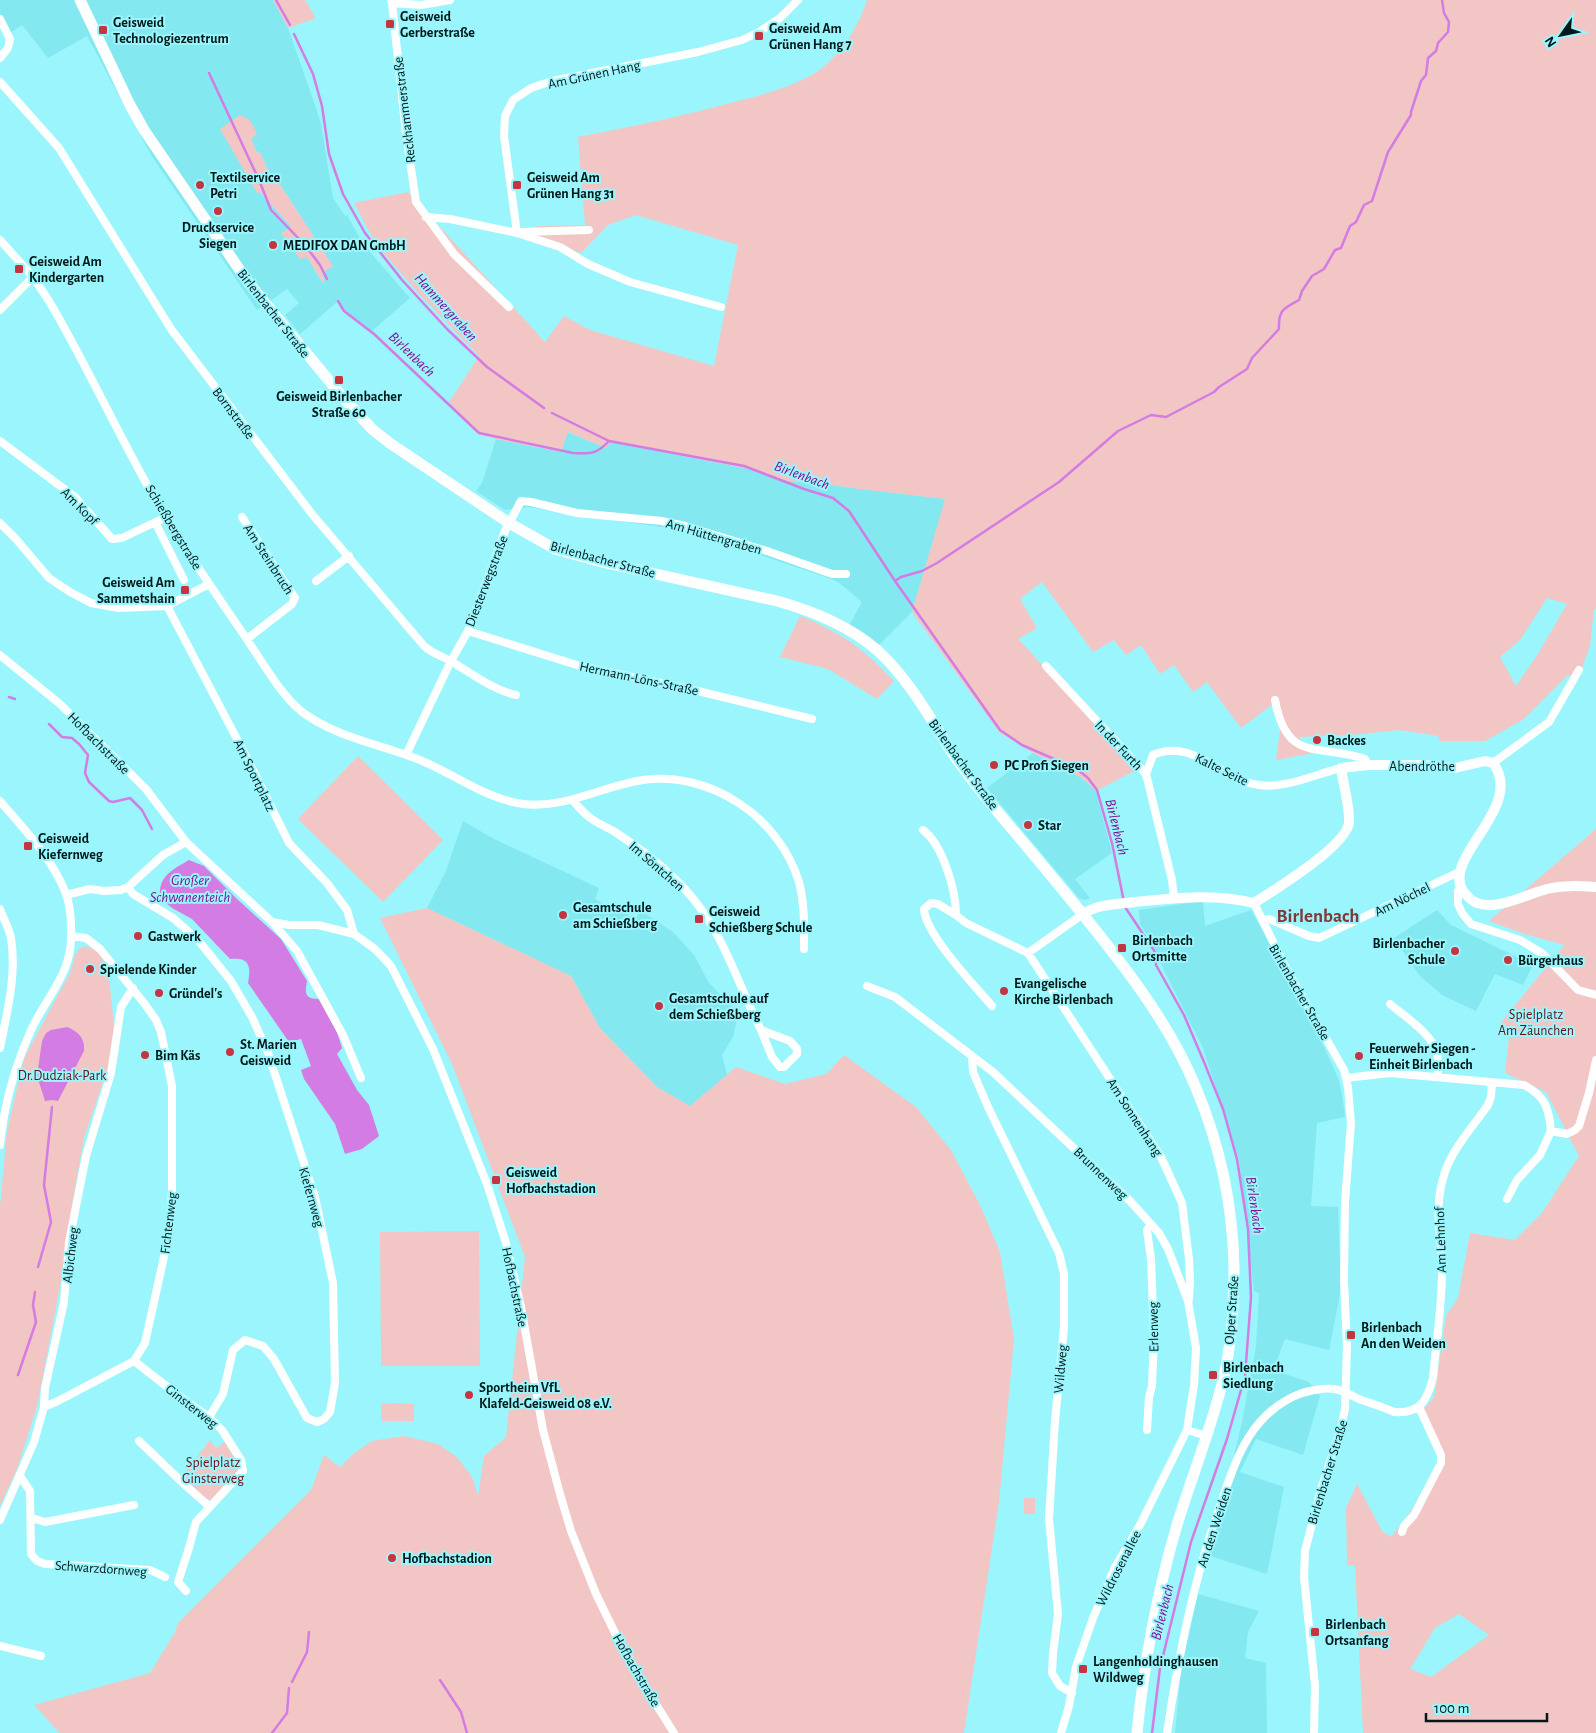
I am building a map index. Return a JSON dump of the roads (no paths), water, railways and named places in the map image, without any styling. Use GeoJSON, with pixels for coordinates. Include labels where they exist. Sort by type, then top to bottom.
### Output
{"type":"FeatureCollection","features":[{"type":"Feature","properties":{"kind":"main road","name":"Birlenbacher Straße"},"geometry":{"type":"LineString","coordinates":[[80,0],[130,105],[144,130],[248,282],[320,372],[357,414],[385,439],[509,524],[540,542],[570,553],[799,607],[834,622],[862,639],[876,649],[897,671],[978,788],[1083,914]]}},
{"type":"Feature","properties":{"kind":"main road","name":"Olper Straße"},"geometry":{"type":"LineString","coordinates":[[1083,914],[1144,995],[1177,1049],[1195,1085],[1222,1166],[1230,1208],[1234,1250],[1233,1312],[1224,1376],[1164,1575],[1146,1663],[1137,1733]]}},
{"type":"Feature","properties":{"kind":"street"},"geometry":{"type":"LineString","coordinates":[[391,2],[422,5],[450,0]]}},
{"type":"Feature","properties":{"kind":"street","name":"Am Grünen Hang"},"geometry":{"type":"LineString","coordinates":[[517,233],[504,136],[505,116],[513,100],[532,88],[552,81],[698,52],[742,40],[759,32],[780,18],[798,0]]}},
{"type":"Feature","properties":{"kind":"street","name":"Reckhammerstraße"},"geometry":{"type":"LineString","coordinates":[[391,2],[416,202],[463,265],[509,307]]}},
{"type":"Feature","properties":{"kind":"street"},"geometry":{"type":"LineString","coordinates":[[0,19],[10,39],[8,48],[0,58]]}},
{"type":"Feature","properties":{"kind":"street","name":"Bornstraße"},"geometry":{"type":"LineString","coordinates":[[0,82],[59,148],[171,330],[312,514],[424,646],[450,664],[504,692],[516,695]]}},
{"type":"Feature","properties":{"kind":"street"},"geometry":{"type":"LineString","coordinates":[[426,217],[450,219],[517,233],[560,246],[588,264],[630,282],[721,307]]}},
{"type":"Feature","properties":{"kind":"street"},"geometry":{"type":"LineString","coordinates":[[517,233],[589,230]]}},
{"type":"Feature","properties":{"kind":"street","name":"Schießbergstraße"},"geometry":{"type":"LineString","coordinates":[[0,240],[33,277],[49,301],[166,517],[270,674],[299,709],[318,723],[340,733],[406,755],[474,788],[509,801],[539,805],[573,801],[620,784],[661,779],[691,783],[713,789],[735,800],[753,813],[776,837],[784,849],[798,880],[805,910],[804,949]]}},
{"type":"Feature","properties":{"kind":"street"},"geometry":{"type":"LineString","coordinates":[[0,310],[33,277]]}},
{"type":"Feature","properties":{"kind":"street","name":"Am Kopf"},"geometry":{"type":"LineString","coordinates":[[0,441],[75,497],[112,538],[122,538],[166,517]]}},
{"type":"Feature","properties":{"kind":"street","name":"Diesterwegstraße"},"geometry":{"type":"LineString","coordinates":[[450,664],[468,631],[505,531],[521,502]]}},
{"type":"Feature","properties":{"kind":"street","name":"Am Hüttengraben"},"geometry":{"type":"LineString","coordinates":[[521,502],[530,502],[577,513],[662,521],[685,526],[758,548],[832,574],[846,574]]}},
{"type":"Feature","properties":{"kind":"street","name":"Am Steinbruch"},"geometry":{"type":"LineString","coordinates":[[242,517],[295,598],[292,604],[248,640]]}},
{"type":"Feature","properties":{"kind":"street"},"geometry":{"type":"LineString","coordinates":[[155,522],[184,580]]}},
{"type":"Feature","properties":{"kind":"street"},"geometry":{"type":"LineString","coordinates":[[0,524],[16,539],[49,578],[91,603],[119,608],[167,606],[209,584]]}},
{"type":"Feature","properties":{"kind":"street","name":"Am Steinbruch"},"geometry":{"type":"LineString","coordinates":[[316,581],[348,556]]}},
{"type":"Feature","properties":{"kind":"street","name":"Am Sportplatz"},"geometry":{"type":"LineString","coordinates":[[167,606],[248,760],[289,843],[327,882],[347,910],[354,934]]}},
{"type":"Feature","properties":{"kind":"street","name":"Hermann-Löns-Straße"},"geometry":{"type":"LineString","coordinates":[[468,631],[580,666],[698,691],[812,719]]}},
{"type":"Feature","properties":{"kind":"street","name":"Hofbachstraße"},"geometry":{"type":"LineString","coordinates":[[0,656],[60,704],[146,789],[186,842],[272,922],[297,951],[343,1035],[361,1078]]}},
{"type":"Feature","properties":{"kind":"street"},"geometry":{"type":"LineString","coordinates":[[406,755],[450,664]]}},
{"type":"Feature","properties":{"kind":"street","name":"In der Furth"},"geometry":{"type":"LineString","coordinates":[[1046,666],[1146,774],[1172,880],[1174,898]]}},
{"type":"Feature","properties":{"kind":"street"},"geometry":{"type":"LineString","coordinates":[[1579,670],[1549,722],[1493,763],[1499,771],[1502,781],[1500,792],[1488,822],[1463,862],[1459,872],[1461,887],[1473,901],[1488,906],[1546,889],[1565,886],[1596,887]]}},
{"type":"Feature","properties":{"kind":"street"},"geometry":{"type":"LineString","coordinates":[[1275,700],[1283,729],[1294,742],[1305,749],[1356,756],[1365,759],[1368,765]]}},
{"type":"Feature","properties":{"kind":"street","name":"Kalte Seite"},"geometry":{"type":"LineString","coordinates":[[1146,774],[1153,755],[1161,751],[1170,750],[1184,751],[1239,779],[1262,785],[1289,783],[1341,768]]}},
{"type":"Feature","properties":{"kind":"street","name":"Abendröthe"},"geometry":{"type":"LineString","coordinates":[[1341,768],[1368,765],[1424,765],[1455,768],[1484,761],[1493,763]]}},
{"type":"Feature","properties":{"kind":"street"},"geometry":{"type":"LineString","coordinates":[[992,1006],[936,939],[926,919],[924,909],[931,903],[938,904],[966,923],[1028,953],[1092,908],[1174,898],[1219,898],[1254,904],[1296,877],[1345,833],[1349,822],[1341,768]]}},
{"type":"Feature","properties":{"kind":"street"},"geometry":{"type":"LineString","coordinates":[[0,801],[48,862],[66,894],[71,912],[72,936],[67,967],[33,1028],[12,1081],[0,1145]]}},
{"type":"Feature","properties":{"kind":"street","name":"Im Söntchen"},"geometry":{"type":"LineString","coordinates":[[573,801],[589,818],[614,832],[646,854],[673,877],[694,900],[713,927],[729,956],[772,1057],[780,1067],[784,1067],[797,1054],[797,1049],[790,1041],[761,1030]]}},
{"type":"Feature","properties":{"kind":"street"},"geometry":{"type":"LineString","coordinates":[[923,830],[931,836],[940,853],[950,880],[956,904],[956,915]]}},
{"type":"Feature","properties":{"kind":"street"},"geometry":{"type":"LineString","coordinates":[[66,894],[90,889],[104,891],[121,890],[128,887],[163,856],[186,842]]}},
{"type":"Feature","properties":{"kind":"street","name":"Am Nöchel"},"geometry":{"type":"LineString","coordinates":[[1262,920],[1269,919],[1309,936],[1319,938],[1459,872]]}},
{"type":"Feature","properties":{"kind":"street","name":"Kiefernweg"},"geometry":{"type":"LineString","coordinates":[[128,887],[133,894],[173,918],[198,940],[232,981],[252,1017],[268,1053],[315,1197],[332,1283],[335,1383],[330,1412],[324,1419],[317,1422],[307,1418],[274,1359],[262,1346],[245,1340],[233,1350],[223,1394],[209,1417]]}},
{"type":"Feature","properties":{"kind":"street"},"geometry":{"type":"LineString","coordinates":[[1461,887],[1458,891],[1458,904],[1462,914],[1471,924],[1520,940],[1543,954],[1578,990],[1596,995]]}},
{"type":"Feature","properties":{"kind":"street","name":"Birlenbacher Straße"},"geometry":{"type":"LineString","coordinates":[[1254,904],[1286,970],[1340,1061],[1346,1078],[1351,1122],[1345,1202],[1344,1280],[1347,1346],[1345,1409],[1305,1551],[1304,1578],[1315,1686],[1314,1733]]}},
{"type":"Feature","properties":{"kind":"street"},"geometry":{"type":"LineString","coordinates":[[0,909],[11,937],[12,992],[0,1048]]}},
{"type":"Feature","properties":{"kind":"street","name":"Hofbachstraße"},"geometry":{"type":"LineString","coordinates":[[272,922],[289,925],[318,925],[354,934],[375,949],[391,966],[433,1049],[498,1213],[513,1266],[543,1430],[572,1531],[596,1594],[617,1636],[639,1677],[674,1733]]}},
{"type":"Feature","properties":{"kind":"street","name":"Fichtenweg"},"geometry":{"type":"LineString","coordinates":[[72,936],[90,940],[116,966],[156,1020],[161,1032],[172,1086],[172,1190],[169,1234],[145,1343],[134,1361]]}},
{"type":"Feature","properties":{"kind":"street","name":"Am Sonnenhang"},"geometry":{"type":"LineString","coordinates":[[1028,953],[1161,1157],[1172,1180],[1182,1203],[1189,1259],[1190,1281],[1188,1300]]}},
{"type":"Feature","properties":{"kind":"street","name":"Brunnenweg"},"geometry":{"type":"LineString","coordinates":[[867,986],[894,997],[993,1072],[1130,1201],[1159,1234],[1168,1249],[1188,1300],[1196,1348],[1193,1393],[1187,1430]]}},
{"type":"Feature","properties":{"kind":"street","name":"Albichweg"},"geometry":{"type":"LineString","coordinates":[[0,1520],[34,1442],[44,1407],[45,1388],[64,1302],[70,1242],[86,1156],[111,1073],[121,1007],[133,988]]}},
{"type":"Feature","properties":{"kind":"street"},"geometry":{"type":"LineString","coordinates":[[876,1000],[879,991]]}},
{"type":"Feature","properties":{"kind":"street"},"geometry":{"type":"LineString","coordinates":[[1390,1004],[1433,1042],[1437,1053],[1438,1078]]}},
{"type":"Feature","properties":{"kind":"street","name":"Wildweg"},"geometry":{"type":"LineString","coordinates":[[972,1056],[973,1072],[988,1107],[1059,1253],[1063,1266],[1064,1327],[1055,1421],[1049,1519],[1058,1614],[1052,1673],[1060,1686],[1072,1693]]}},
{"type":"Feature","properties":{"kind":"street"},"geometry":{"type":"LineString","coordinates":[[1551,1131],[1567,1134],[1579,1126],[1596,1060]]}},
{"type":"Feature","properties":{"kind":"street"},"geometry":{"type":"LineString","coordinates":[[1346,1078],[1390,1073],[1524,1085],[1532,1090],[1540,1097],[1550,1115],[1551,1131],[1540,1154],[1517,1180],[1507,1199]]}},
{"type":"Feature","properties":{"kind":"street","name":"Am Lehnhof"},"geometry":{"type":"LineString","coordinates":[[1419,1407],[1429,1394],[1433,1378],[1442,1274],[1437,1213],[1439,1197],[1446,1169],[1451,1159],[1488,1105],[1491,1097],[1492,1082]]}},
{"type":"Feature","properties":{"kind":"street"},"geometry":{"type":"LineString","coordinates":[[0,1088],[9,1091]]}},
{"type":"Feature","properties":{"kind":"street","name":"Erlenweg"},"geometry":{"type":"LineString","coordinates":[[1147,1430],[1149,1397],[1152,1386],[1154,1338],[1151,1259],[1147,1230],[1151,1224]]}},
{"type":"Feature","properties":{"kind":"street"},"geometry":{"type":"LineString","coordinates":[[44,1407],[134,1361]]}},
{"type":"Feature","properties":{"kind":"street","name":"Ginsterweg"},"geometry":{"type":"LineString","coordinates":[[134,1361],[209,1417],[222,1430],[242,1460],[243,1471],[196,1522],[193,1528],[178,1582],[186,1591]]}},
{"type":"Feature","properties":{"kind":"street","name":"An den Weiden"},"geometry":{"type":"LineString","coordinates":[[1167,1733],[1177,1666],[1195,1585],[1214,1521],[1231,1474],[1250,1436],[1270,1411],[1302,1393],[1324,1388],[1346,1393]]}},
{"type":"Feature","properties":{"kind":"street"},"geometry":{"type":"LineString","coordinates":[[1346,1393],[1394,1412],[1404,1412],[1419,1407],[1441,1455],[1441,1463],[1414,1515],[1404,1526],[1402,1532]]}},
{"type":"Feature","properties":{"kind":"street"},"geometry":{"type":"LineString","coordinates":[[1187,1430],[1207,1436]]}},
{"type":"Feature","properties":{"kind":"street","name":"Wildrosenallee"},"geometry":{"type":"LineString","coordinates":[[1061,1733],[1072,1693],[1076,1667],[1093,1618],[1114,1569],[1141,1523],[1187,1430]]}},
{"type":"Feature","properties":{"kind":"street"},"geometry":{"type":"LineString","coordinates":[[139,1441],[184,1485],[210,1507]]}},
{"type":"Feature","properties":{"kind":"street","name":"Schwarzdornweg"},"geometry":{"type":"LineString","coordinates":[[20,1476],[30,1492],[32,1518],[31,1554],[37,1561],[45,1564],[150,1570],[165,1577]]}},
{"type":"Feature","properties":{"kind":"street"},"geometry":{"type":"LineString","coordinates":[[32,1518],[45,1522],[134,1505]]}},
{"type":"Feature","properties":{"kind":"street"},"geometry":{"type":"LineString","coordinates":[[0,1646],[41,1656]]}},
{"type":"Feature","properties":{"kind":"water","name":"Großer Schwanenteich"},"geometry":{"type":"Polygon","coordinates":[[[189,860],[204,866],[281,939],[307,981],[306,989],[308,996],[319,999],[337,1032],[342,1048],[337,1054],[357,1090],[369,1105],[379,1136],[362,1149],[345,1154],[335,1124],[304,1079],[301,1070],[311,1066],[301,1039],[289,1042],[248,983],[248,964],[242,960],[230,959],[192,919],[172,908],[160,898],[161,884],[167,874],[189,860]]]}},
{"type":"Feature","properties":{"kind":"water"},"geometry":{"type":"Polygon","coordinates":[[[67,1027],[80,1036],[84,1051],[58,1101],[45,1101],[37,1076],[42,1041],[46,1033],[51,1030],[67,1027]]]}},
{"type":"Feature","properties":{"kind":"waterway","name":"Hammergraben"},"geometry":{"type":"LineString","coordinates":[[276,0],[290,25]]}},
{"type":"Feature","properties":{"kind":"waterway"},"geometry":{"type":"LineString","coordinates":[[895,581],[937,563],[1059,482],[1118,431],[1151,415],[1166,417],[1214,392],[1247,369],[1252,358],[1279,329],[1283,310],[1299,300],[1302,291],[1312,276],[1324,269],[1335,250],[1341,248],[1350,226],[1356,222],[1364,205],[1372,201],[1388,152],[1411,115],[1421,81],[1426,75],[1428,58],[1436,51],[1438,43],[1448,32],[1449,22],[1444,13],[1442,0]]}},
{"type":"Feature","properties":{"kind":"waterway","name":"Hammergraben"},"geometry":{"type":"LineString","coordinates":[[294,34],[313,74],[322,106],[329,154],[343,194],[365,233],[402,280],[447,329],[487,367],[544,408]]}},
{"type":"Feature","properties":{"kind":"waterway","name":"Birlenbach"},"geometry":{"type":"LineString","coordinates":[[209,73],[271,210],[305,245],[320,265],[327,279]]}},
{"type":"Feature","properties":{"kind":"waterway","name":"Birlenbach"},"geometry":{"type":"LineString","coordinates":[[338,301],[344,311],[374,334],[479,433],[573,453],[593,452],[609,441],[744,466],[833,498],[849,511],[895,581],[1000,730],[1022,745],[1077,769],[1088,778],[1097,790],[1112,843],[1124,902]]}},
{"type":"Feature","properties":{"kind":"waterway","name":"Hammergraben"},"geometry":{"type":"LineString","coordinates":[[552,413],[609,441]]}},
{"type":"Feature","properties":{"kind":"waterway"},"geometry":{"type":"LineString","coordinates":[[9,697],[15,699]]}},
{"type":"Feature","properties":{"kind":"waterway"},"geometry":{"type":"LineString","coordinates":[[49,724],[62,737],[72,738],[88,755],[85,773],[89,782],[109,801],[113,802],[130,798],[142,810],[152,829]]}},
{"type":"Feature","properties":{"kind":"waterway","name":"Birlenbach"},"geometry":{"type":"LineString","coordinates":[[1125,907],[1155,952],[1156,965],[1184,1015],[1223,1109],[1237,1159],[1248,1229],[1251,1297],[1245,1376],[1227,1439],[1191,1542],[1160,1668],[1152,1733]]}},
{"type":"Feature","properties":{"kind":"waterway"},"geometry":{"type":"LineString","coordinates":[[38,1267],[51,1222],[44,1185],[52,1107]]}},
{"type":"Feature","properties":{"kind":"waterway"},"geometry":{"type":"LineString","coordinates":[[18,1375],[36,1322],[33,1305],[35,1292]]}},
{"type":"Feature","properties":{"kind":"waterway"},"geometry":{"type":"LineString","coordinates":[[292,1682],[307,1652],[309,1632]]}},
{"type":"Feature","properties":{"kind":"waterway"},"geometry":{"type":"LineString","coordinates":[[440,1680],[461,1712],[467,1733]]}},
{"type":"Feature","properties":{"kind":"waterway"},"geometry":{"type":"LineString","coordinates":[[272,1733],[287,1713],[289,1688]]}},
{"type":"Feature","properties":{"kind":"place","name":"Geisweid Gerberstraße"},"geometry":{"type":"Point","coordinates":[390,24]}},
{"type":"Feature","properties":{"kind":"place","name":"Geisweid Technologiezentrum"},"geometry":{"type":"Point","coordinates":[103,30]}},
{"type":"Feature","properties":{"kind":"place","name":"Geisweid Am Grünen Hang 7"},"geometry":{"type":"Point","coordinates":[759,36]}},
{"type":"Feature","properties":{"kind":"place","name":"Textilservice Petri"},"geometry":{"type":"Point","coordinates":[200,185]}},
{"type":"Feature","properties":{"kind":"place","name":"Geisweid Am Grünen Hang 31"},"geometry":{"type":"Point","coordinates":[517,185]}},
{"type":"Feature","properties":{"kind":"place","name":"Druckservice Siegen"},"geometry":{"type":"Point","coordinates":[218,211]}},
{"type":"Feature","properties":{"kind":"place","name":"MEDIFOX DAN GmbH"},"geometry":{"type":"Point","coordinates":[273,245]}},
{"type":"Feature","properties":{"kind":"place","name":"Geisweid Am Kindergarten"},"geometry":{"type":"Point","coordinates":[19,269]}},
{"type":"Feature","properties":{"kind":"place","name":"Geisweid Birlenbacher Straße 60"},"geometry":{"type":"Point","coordinates":[339,380]}},
{"type":"Feature","properties":{"kind":"place","name":"Geisweid Am Sammetshain"},"geometry":{"type":"Point","coordinates":[185,590]}},
{"type":"Feature","properties":{"kind":"place","name":"Backes"},"geometry":{"type":"Point","coordinates":[1317,740]}},
{"type":"Feature","properties":{"kind":"place","name":"PC Profi Siegen"},"geometry":{"type":"Point","coordinates":[994,765]}},
{"type":"Feature","properties":{"kind":"place","name":"Star"},"geometry":{"type":"Point","coordinates":[1028,825]}},
{"type":"Feature","properties":{"kind":"place","name":"Geisweid Kiefernweg"},"geometry":{"type":"Point","coordinates":[28,846]}},
{"type":"Feature","properties":{"kind":"place","name":"Gesamtschule am Schießberg"},"geometry":{"type":"Point","coordinates":[563,915]}},
{"type":"Feature","properties":{"kind":"place","name":"Geisweid Schießberg Schule"},"geometry":{"type":"Point","coordinates":[699,919]}},
{"type":"Feature","properties":{"kind":"place","name":"Gastwerk"},"geometry":{"type":"Point","coordinates":[138,936]}},
{"type":"Feature","properties":{"kind":"place","name":"Birlenbach Ortsmitte"},"geometry":{"type":"Point","coordinates":[1122,948]}},
{"type":"Feature","properties":{"kind":"place","name":"Birlenbacher Schule"},"geometry":{"type":"Point","coordinates":[1455,951]}},
{"type":"Feature","properties":{"kind":"place","name":"Bürgerhaus"},"geometry":{"type":"Point","coordinates":[1508,960]}},
{"type":"Feature","properties":{"kind":"place","name":"Spielende Kinder"},"geometry":{"type":"Point","coordinates":[90,969]}},
{"type":"Feature","properties":{"kind":"place","name":"Evangelische Kirche Birlenbach"},"geometry":{"type":"Point","coordinates":[1004,991]}},
{"type":"Feature","properties":{"kind":"place","name":"Gründel's"},"geometry":{"type":"Point","coordinates":[159,993]}},
{"type":"Feature","properties":{"kind":"place","name":"Gesamtschule auf dem Schießberg"},"geometry":{"type":"Point","coordinates":[659,1006]}},
{"type":"Feature","properties":{"kind":"place","name":"St. Marien Geisweid"},"geometry":{"type":"Point","coordinates":[230,1052]}},
{"type":"Feature","properties":{"kind":"place","name":"Bim Käs"},"geometry":{"type":"Point","coordinates":[145,1055]}},
{"type":"Feature","properties":{"kind":"place","name":"Feuerwehr Siegen - Einheit Birlenbach"},"geometry":{"type":"Point","coordinates":[1359,1056]}},
{"type":"Feature","properties":{"kind":"place","name":"Geisweid Hofbachstadion"},"geometry":{"type":"Point","coordinates":[496,1180]}},
{"type":"Feature","properties":{"kind":"place","name":"Birlenbach An den Weiden"},"geometry":{"type":"Point","coordinates":[1351,1335]}},
{"type":"Feature","properties":{"kind":"place","name":"Birlenbach Siedlung"},"geometry":{"type":"Point","coordinates":[1213,1375]}},
{"type":"Feature","properties":{"kind":"place","name":"Sportheim VfL Klafeld-Geisweid 08 e.V."},"geometry":{"type":"Point","coordinates":[469,1395]}},
{"type":"Feature","properties":{"kind":"place","name":"Hofbachstadion"},"geometry":{"type":"Point","coordinates":[392,1558]}},
{"type":"Feature","properties":{"kind":"place","name":"Birlenbach Ortsanfang"},"geometry":{"type":"Point","coordinates":[1315,1632]}},
{"type":"Feature","properties":{"kind":"place","name":"Langenholdinghausen Wildweg"},"geometry":{"type":"Point","coordinates":[1083,1669]}},
{"type":"Feature","properties":{"kind":"district","name":"Birlenbach"},"geometry":{"type":"Point","coordinates":[1318,915]}},
{"type":"Feature","properties":{"kind":"park label","name":"Spielplatz Am Zäunchen"},"geometry":{"type":"Point","coordinates":[1536,1022]}},
{"type":"Feature","properties":{"kind":"park label","name":"Dr.Dudziak-Park"},"geometry":{"type":"Point","coordinates":[62,1075]}},
{"type":"Feature","properties":{"kind":"park label","name":"Spielplatz Ginsterweg"},"geometry":{"type":"Point","coordinates":[213,1470]}}]}
